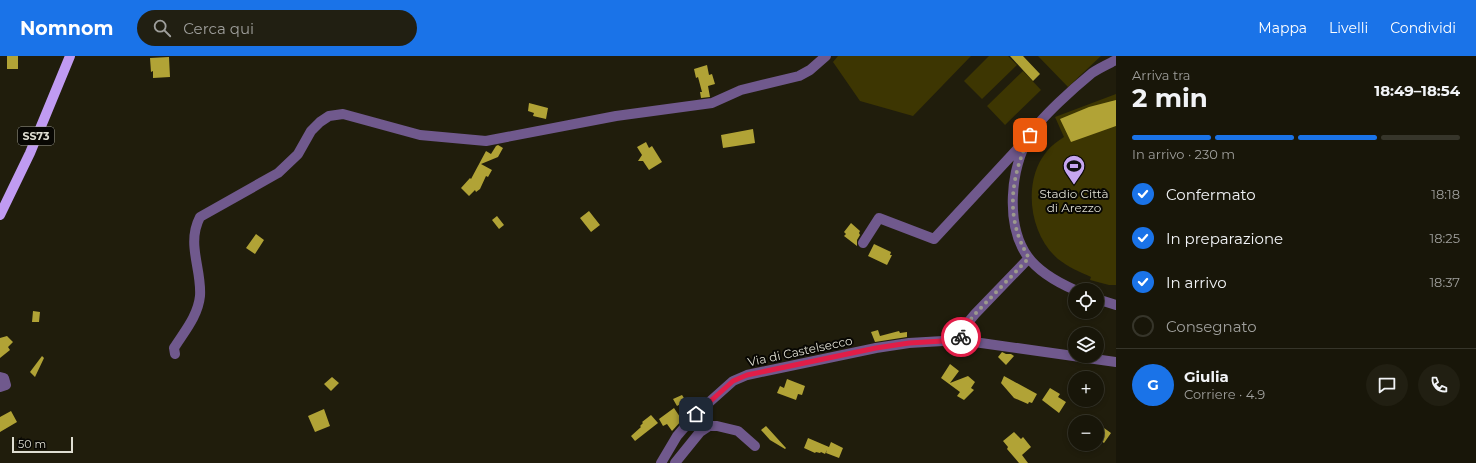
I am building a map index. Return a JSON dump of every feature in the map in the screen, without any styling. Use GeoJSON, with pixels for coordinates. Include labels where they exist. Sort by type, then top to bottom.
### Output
{"type":"FeatureCollection","features":[{"type":"Feature","properties":{"kind":"main road","name":"SS73"},"geometry":{"type":"LineString","coordinates":[[0,215],[30,153],[70,56]]}},
{"type":"Feature","properties":{"kind":"street"},"geometry":{"type":"LineString","coordinates":[[175,354],[174,348],[196,313],[200,295],[193,237],[195,227],[200,217],[278,173],[298,154],[311,132],[320,122],[329,116],[343,114],[420,135],[486,141],[616,116],[712,103],[741,90],[799,76],[810,70],[826,56]]}},
{"type":"Feature","properties":{"kind":"street"},"geometry":{"type":"LineString","coordinates":[[863,243],[879,218],[934,239],[1030,135],[1046,115],[1093,72],[1116,60]]}},
{"type":"Feature","properties":{"kind":"street"},"geometry":{"type":"LineString","coordinates":[[1030,135],[1020,156],[1014,180],[1013,206],[1016,230],[1021,246],[1029,258],[1045,273],[1068,286]]}},
{"type":"Feature","properties":{"kind":"street"},"geometry":{"type":"LineString","coordinates":[[960,340],[965,326],[975,314],[1029,258]]}},
{"type":"Feature","properties":{"kind":"street"},"geometry":{"type":"LineString","coordinates":[[1104,301],[1116,305]]}},
{"type":"Feature","properties":{"kind":"street","name":"Via di Castelsecco"},"geometry":{"type":"LineString","coordinates":[[661,463],[677,436],[696,414],[733,381],[747,375],[876,348],[909,343],[960,340],[1116,362]]}},
{"type":"Feature","properties":{"kind":"street"},"geometry":{"type":"LineString","coordinates":[[0,377],[4,378],[6,385],[0,387]]}},
{"type":"Feature","properties":{"kind":"street"},"geometry":{"type":"LineString","coordinates":[[675,463],[700,432],[709,426],[717,426],[738,431],[755,446]]}},
{"type":"Feature","properties":{"kind":"shaded area"},"geometry":{"type":"Polygon","coordinates":[[[838,56],[971,56],[913,116],[860,101],[833,62],[838,56]]]}},
{"type":"Feature","properties":{"kind":"shaded area"},"geometry":{"type":"Polygon","coordinates":[[[989,56],[1008,56],[1017,65],[982,99],[964,81],[989,56]]]}},
{"type":"Feature","properties":{"kind":"shaded area"},"geometry":{"type":"Polygon","coordinates":[[[1038,56],[1101,56],[1068,87],[1038,56]]]}},
{"type":"Feature","properties":{"kind":"shaded area"},"geometry":{"type":"Polygon","coordinates":[[[1023,71],[1041,90],[1005,125],[987,106],[1023,71]]]}},
{"type":"Feature","properties":{"kind":"shaded area","name":"Stadio Città di Arezzo"},"geometry":{"type":"Polygon","coordinates":[[[1116,94],[1116,285],[1109,285],[1090,280],[1091,277],[1058,259],[1048,248],[1035,222],[1032,207],[1034,177],[1039,163],[1047,151],[1064,137],[1055,117],[1116,94]]]}},
{"type":"Feature","properties":{"kind":"building"},"geometry":{"type":"Polygon","coordinates":[[[7,56],[18,56],[18,69],[7,69],[7,56]]]}},
{"type":"Feature","properties":{"kind":"building"},"geometry":{"type":"Polygon","coordinates":[[[1010,56],[1023,56],[1040,74],[1033,81],[1010,56]]]}},
{"type":"Feature","properties":{"kind":"building"},"geometry":{"type":"Polygon","coordinates":[[[169,57],[170,77],[153,78],[150,58],[169,57]]]}},
{"type":"Feature","properties":{"kind":"building"},"geometry":{"type":"Polygon","coordinates":[[[707,65],[709,75],[712,74],[715,84],[708,86],[710,97],[701,98],[700,92],[702,92],[694,69],[707,65]]]}},
{"type":"Feature","properties":{"kind":"building"},"geometry":{"type":"Polygon","coordinates":[[[1116,100],[1116,126],[1071,142],[1060,119],[1089,107],[1116,100]]]}},
{"type":"Feature","properties":{"kind":"building"},"geometry":{"type":"Polygon","coordinates":[[[529,103],[548,108],[546,119],[533,116],[534,113],[528,111],[529,103]]]}},
{"type":"Feature","properties":{"kind":"building"},"geometry":{"type":"Polygon","coordinates":[[[753,129],[755,143],[723,148],[721,135],[753,129]]]}},
{"type":"Feature","properties":{"kind":"building"},"geometry":{"type":"Polygon","coordinates":[[[646,142],[649,148],[652,146],[662,162],[649,170],[643,161],[638,161],[642,155],[637,147],[646,142]]]}},
{"type":"Feature","properties":{"kind":"building"},"geometry":{"type":"Polygon","coordinates":[[[498,145],[503,148],[498,157],[481,164],[492,170],[488,177],[486,176],[480,189],[476,192],[475,190],[469,196],[461,188],[470,178],[471,179],[486,151],[491,154],[498,145]]]}},
{"type":"Feature","properties":{"kind":"building"},"geometry":{"type":"Polygon","coordinates":[[[589,211],[600,225],[591,232],[580,218],[589,211]]]}},
{"type":"Feature","properties":{"kind":"building"},"geometry":{"type":"Polygon","coordinates":[[[497,216],[504,225],[499,229],[492,220],[497,216]]]}},
{"type":"Feature","properties":{"kind":"building"},"geometry":{"type":"Polygon","coordinates":[[[851,223],[860,231],[857,246],[844,236],[846,234],[844,232],[851,223]]]}},
{"type":"Feature","properties":{"kind":"building"},"geometry":{"type":"Polygon","coordinates":[[[256,234],[264,240],[255,254],[246,248],[256,234]]]}},
{"type":"Feature","properties":{"kind":"building"},"geometry":{"type":"Polygon","coordinates":[[[874,244],[891,252],[890,255],[892,255],[887,265],[868,256],[874,244]]]}},
{"type":"Feature","properties":{"kind":"building"},"geometry":{"type":"Polygon","coordinates":[[[33,311],[40,312],[39,322],[32,322],[33,311]]]}},
{"type":"Feature","properties":{"kind":"building"},"geometry":{"type":"Polygon","coordinates":[[[878,330],[880,336],[899,331],[900,333],[907,332],[907,337],[875,342],[871,332],[878,330]]]}},
{"type":"Feature","properties":{"kind":"building"},"geometry":{"type":"Polygon","coordinates":[[[7,336],[13,342],[8,347],[10,350],[0,358],[0,338],[7,336]]]}},
{"type":"Feature","properties":{"kind":"building"},"geometry":{"type":"Polygon","coordinates":[[[1002,352],[1014,356],[1006,365],[998,357],[1002,352]]]}},
{"type":"Feature","properties":{"kind":"building"},"geometry":{"type":"Polygon","coordinates":[[[42,356],[44,358],[35,377],[30,372],[42,356]]]}},
{"type":"Feature","properties":{"kind":"building"},"geometry":{"type":"Polygon","coordinates":[[[950,364],[959,371],[950,383],[968,376],[975,382],[971,388],[974,390],[964,400],[957,396],[960,392],[941,378],[950,364]]]}},
{"type":"Feature","properties":{"kind":"building"},"geometry":{"type":"Polygon","coordinates":[[[1004,376],[1037,394],[1032,403],[1029,402],[1028,404],[1014,398],[1001,383],[1004,376]]]}},
{"type":"Feature","properties":{"kind":"building"},"geometry":{"type":"Polygon","coordinates":[[[332,377],[339,383],[331,391],[324,384],[332,377]]]}},
{"type":"Feature","properties":{"kind":"building"},"geometry":{"type":"Polygon","coordinates":[[[787,379],[805,386],[802,395],[798,394],[796,400],[777,393],[780,386],[784,388],[787,379]]]}},
{"type":"Feature","properties":{"kind":"building"},"geometry":{"type":"Polygon","coordinates":[[[1050,388],[1060,394],[1058,397],[1066,402],[1059,413],[1042,400],[1050,388]]]}},
{"type":"Feature","properties":{"kind":"building"},"geometry":{"type":"Polygon","coordinates":[[[682,395],[686,401],[677,406],[673,399],[682,395]]]}},
{"type":"Feature","properties":{"kind":"building"},"geometry":{"type":"Polygon","coordinates":[[[674,408],[682,420],[672,431],[667,424],[663,426],[659,419],[674,408]]]}},
{"type":"Feature","properties":{"kind":"building"},"geometry":{"type":"Polygon","coordinates":[[[324,409],[330,426],[315,432],[308,416],[324,409]]]}},
{"type":"Feature","properties":{"kind":"building"},"geometry":{"type":"Polygon","coordinates":[[[11,411],[17,422],[0,432],[0,417],[11,411]]]}},
{"type":"Feature","properties":{"kind":"building"},"geometry":{"type":"Polygon","coordinates":[[[651,415],[658,423],[635,441],[631,436],[641,427],[642,422],[651,415]]]}},
{"type":"Feature","properties":{"kind":"building"},"geometry":{"type":"Polygon","coordinates":[[[766,426],[786,448],[785,449],[770,440],[761,430],[766,426]]]}},
{"type":"Feature","properties":{"kind":"building"},"geometry":{"type":"Polygon","coordinates":[[[1104,428],[1111,433],[1104,443],[1104,428]]]}},
{"type":"Feature","properties":{"kind":"building"},"geometry":{"type":"Polygon","coordinates":[[[1014,432],[1021,439],[1023,437],[1031,447],[1022,455],[1028,463],[1019,463],[1007,449],[1008,447],[1003,441],[1014,432]]]}},
{"type":"Feature","properties":{"kind":"building"},"geometry":{"type":"Polygon","coordinates":[[[808,438],[829,447],[831,442],[843,448],[839,458],[826,453],[827,450],[825,454],[821,452],[815,453],[804,448],[808,438]]]}},
{"type":"Feature","properties":{"kind":"way so far"},"geometry":{"type":"LineString","coordinates":[[961,337],[965,326],[975,314],[1029,258],[1021,246],[1016,230],[1013,206],[1014,180],[1020,156],[1030,135]]}},
{"type":"Feature","properties":{"kind":"place","name":"Stadio Città di Arezzo"},"geometry":{"type":"Point","coordinates":[1074,186]}},
{"type":"Feature","properties":{"kind":"route"},"geometry":{"type":"LineString","coordinates":[[696,414],[733,381],[747,375],[876,348],[909,343],[960,340],[961,337]]}}]}
